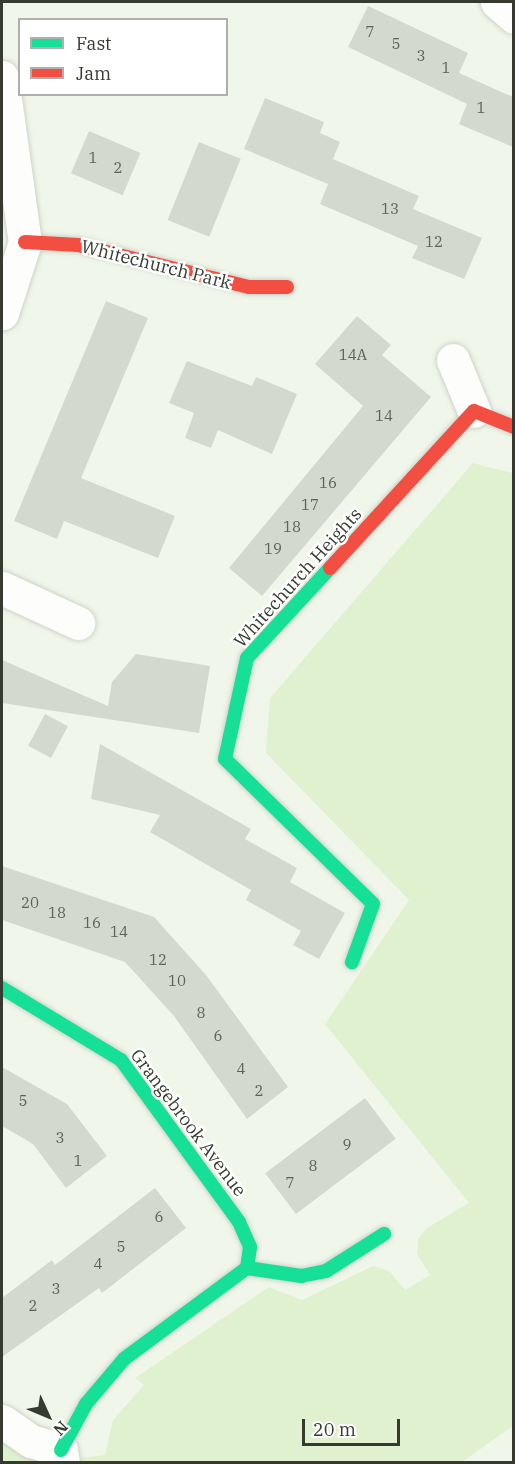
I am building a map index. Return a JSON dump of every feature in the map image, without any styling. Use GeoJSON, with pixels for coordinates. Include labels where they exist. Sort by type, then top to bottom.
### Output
{"type":"FeatureCollection","features":[{"type":"Feature","properties":{"kind":"street"},"geometry":{"type":"LineString","coordinates":[[497,2],[513,17]]}},
{"type":"Feature","properties":{"kind":"street"},"geometry":{"type":"LineString","coordinates":[[2,77],[25,242],[2,314]]}},
{"type":"Feature","properties":{"kind":"street","name":"Whitechurch Park"},"geometry":{"type":"LineString","coordinates":[[25,242],[78,245],[249,287],[287,287]]}},
{"type":"Feature","properties":{"kind":"street"},"geometry":{"type":"LineString","coordinates":[[453,360],[474,411],[513,427]]}},
{"type":"Feature","properties":{"kind":"street","name":"Whitechurch Heights"},"geometry":{"type":"LineString","coordinates":[[352,962],[373,904],[225,759],[247,658],[474,411]]}},
{"type":"Feature","properties":{"kind":"street"},"geometry":{"type":"LineString","coordinates":[[2,588],[78,623]]}},
{"type":"Feature","properties":{"kind":"street","name":"Grangebrook Avenue"},"geometry":{"type":"LineString","coordinates":[[2,988],[75,1028],[121,1060],[239,1222],[250,1247],[247,1268]]}},
{"type":"Feature","properties":{"kind":"street"},"geometry":{"type":"LineString","coordinates":[[2,1420],[31,1441],[62,1456],[86,1404],[124,1359],[247,1268],[301,1276],[326,1271],[384,1234]]}},
{"type":"Feature","properties":{"kind":"green space"},"geometry":{"type":"Polygon","coordinates":[[[473,463],[513,473],[513,1426],[462,1462],[40,1462],[105,1455],[113,1420],[144,1385],[135,1378],[269,1287],[302,1300],[373,1266],[389,1271],[405,1290],[430,1275],[417,1254],[418,1239],[427,1228],[469,1203],[325,1024],[409,900],[266,753],[270,698],[473,463]]]}},
{"type":"Feature","properties":{"kind":"green space"},"geometry":{"type":"Polygon","coordinates":[[[2,1442],[40,1462],[2,1462],[2,1442]]]}},
{"type":"Feature","properties":{"kind":"building"},"geometry":{"type":"Polygon","coordinates":[[[368,6],[468,53],[459,73],[513,97],[513,147],[459,124],[467,104],[348,47],[368,6]]]}},
{"type":"Feature","properties":{"kind":"building"},"geometry":{"type":"Polygon","coordinates":[[[265,98],[324,122],[320,133],[340,142],[333,159],[419,196],[413,209],[482,238],[464,279],[412,258],[418,246],[320,204],[328,184],[244,149],[265,98]]]}},
{"type":"Feature","properties":{"kind":"building"},"geometry":{"type":"Polygon","coordinates":[[[89,131],[141,153],[123,195],[71,173],[89,131]]]}},
{"type":"Feature","properties":{"kind":"building"},"geometry":{"type":"Polygon","coordinates":[[[199,142],[241,159],[209,237],[168,220],[199,142]]]}},
{"type":"Feature","properties":{"kind":"building"},"geometry":{"type":"Polygon","coordinates":[[[106,301],[148,318],[81,478],[175,516],[158,558],[64,521],[57,539],[14,521],[106,301]]]}},
{"type":"Feature","properties":{"kind":"building"},"geometry":{"type":"Polygon","coordinates":[[[357,316],[391,345],[382,355],[431,397],[262,596],[229,568],[363,406],[315,364],[357,316]]]}},
{"type":"Feature","properties":{"kind":"building"},"geometry":{"type":"Polygon","coordinates":[[[187,361],[252,386],[256,377],[297,394],[272,454],[218,430],[211,448],[185,438],[194,413],[169,403],[187,361]]]}},
{"type":"Feature","properties":{"kind":"building"},"geometry":{"type":"Polygon","coordinates":[[[136,654],[210,666],[199,733],[2,703],[2,660],[108,706],[112,682],[136,654]]]}},
{"type":"Feature","properties":{"kind":"building"},"geometry":{"type":"Polygon","coordinates":[[[45,714],[68,726],[51,758],[28,746],[45,714]]]}},
{"type":"Feature","properties":{"kind":"building"},"geometry":{"type":"Polygon","coordinates":[[[100,744],[251,829],[245,839],[297,868],[290,882],[345,913],[319,959],[293,945],[301,931],[246,900],[251,890],[150,832],[160,815],[91,799],[100,744]]]}},
{"type":"Feature","properties":{"kind":"building"},"geometry":{"type":"Polygon","coordinates":[[[2,866],[154,917],[206,975],[288,1087],[247,1119],[174,1016],[125,962],[2,920],[2,866]]]}},
{"type":"Feature","properties":{"kind":"building"},"geometry":{"type":"Polygon","coordinates":[[[2,1067],[67,1104],[107,1156],[66,1188],[33,1144],[2,1126],[2,1067]]]}},
{"type":"Feature","properties":{"kind":"building"},"geometry":{"type":"Polygon","coordinates":[[[365,1098],[396,1139],[296,1214],[265,1173],[365,1098]]]}},
{"type":"Feature","properties":{"kind":"building"},"geometry":{"type":"Polygon","coordinates":[[[155,1188],[186,1228],[102,1293],[99,1288],[2,1357],[2,1298],[52,1260],[55,1265],[155,1188]]]}},
{"type":"Feature","properties":{"kind":"traffic: fast"},"geometry":{"type":"LineString","coordinates":[[330,568],[247,658],[225,759],[373,904],[352,962]]}},
{"type":"Feature","properties":{"kind":"traffic: fast"},"geometry":{"type":"LineString","coordinates":[[2,988],[121,1060],[239,1222],[250,1247],[247,1268]]}},
{"type":"Feature","properties":{"kind":"traffic: fast"},"geometry":{"type":"LineString","coordinates":[[61,1450],[86,1404],[124,1359],[247,1268],[301,1276],[326,1271],[384,1234]]}},
{"type":"Feature","properties":{"kind":"traffic: jam"},"geometry":{"type":"LineString","coordinates":[[25,242],[78,245],[249,287],[287,287]]}},
{"type":"Feature","properties":{"kind":"traffic: jam"},"geometry":{"type":"LineString","coordinates":[[330,568],[474,411],[514,427]]}}]}
